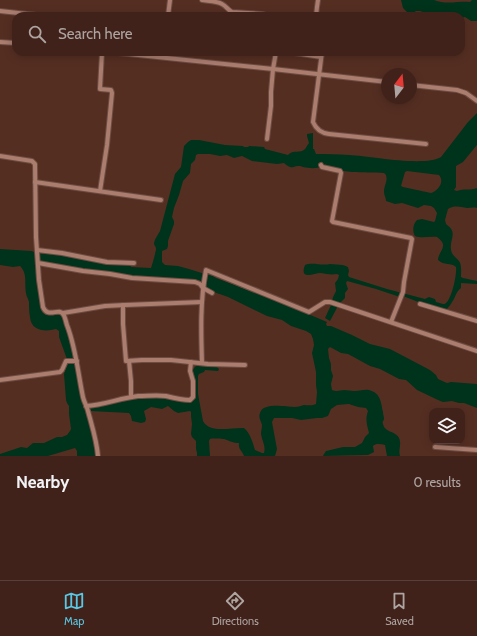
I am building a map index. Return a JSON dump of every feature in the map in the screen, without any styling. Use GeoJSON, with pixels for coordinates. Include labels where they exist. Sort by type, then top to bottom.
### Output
{"type":"FeatureCollection","features":[{"type":"Feature","properties":{"kind":"street"},"geometry":{"type":"LineString","coordinates":[[168,12],[170,0]]}},
{"type":"Feature","properties":{"kind":"street"},"geometry":{"type":"LineString","coordinates":[[202,0],[220,3],[232,12]]}},
{"type":"Feature","properties":{"kind":"street"},"geometry":{"type":"LineString","coordinates":[[316,12],[318,0]]}},
{"type":"Feature","properties":{"kind":"street"},"geometry":{"type":"LineString","coordinates":[[0,11],[12,12]]}},
{"type":"Feature","properties":{"kind":"street"},"geometry":{"type":"LineString","coordinates":[[0,42],[12,43]]}},
{"type":"Feature","properties":{"kind":"street"},"geometry":{"type":"LineString","coordinates":[[100,191],[107,146],[112,93],[111,90],[100,89],[102,56]]}},
{"type":"Feature","properties":{"kind":"street"},"geometry":{"type":"LineString","coordinates":[[180,56],[381,81]]}},
{"type":"Feature","properties":{"kind":"street"},"geometry":{"type":"LineString","coordinates":[[268,140],[273,68],[275,56]]}},
{"type":"Feature","properties":{"kind":"street"},"geometry":{"type":"LineString","coordinates":[[322,56],[313,122],[319,131],[328,134],[426,144]]}},
{"type":"Feature","properties":{"kind":"street"},"geometry":{"type":"LineString","coordinates":[[417,86],[457,90],[470,95],[477,101]]}},
{"type":"Feature","properties":{"kind":"street"},"geometry":{"type":"LineString","coordinates":[[0,156],[33,161],[35,165],[35,222],[39,280],[43,309],[48,313],[63,313],[105,306],[202,302]]}},
{"type":"Feature","properties":{"kind":"street"},"geometry":{"type":"LineString","coordinates":[[321,164],[322,166],[340,171],[341,173],[333,222],[412,239],[403,292],[391,322]]}},
{"type":"Feature","properties":{"kind":"street"},"geometry":{"type":"LineString","coordinates":[[35,182],[161,200]]}},
{"type":"Feature","properties":{"kind":"street"},"geometry":{"type":"LineString","coordinates":[[37,251],[62,252],[107,262],[134,263]]}},
{"type":"Feature","properties":{"kind":"street"},"geometry":{"type":"LineString","coordinates":[[38,262],[83,271],[132,278],[195,282],[212,293]]}},
{"type":"Feature","properties":{"kind":"street"},"geometry":{"type":"LineString","coordinates":[[202,363],[202,302],[206,270],[309,312],[325,302],[332,302],[477,350]]}},
{"type":"Feature","properties":{"kind":"street"},"geometry":{"type":"LineString","coordinates":[[420,304],[477,321]]}},
{"type":"Feature","properties":{"kind":"street"},"geometry":{"type":"LineString","coordinates":[[123,305],[126,362],[129,362],[132,397]]}},
{"type":"Feature","properties":{"kind":"street"},"geometry":{"type":"LineString","coordinates":[[63,313],[70,331],[83,397],[96,443],[98,456]]}},
{"type":"Feature","properties":{"kind":"street"},"geometry":{"type":"LineString","coordinates":[[129,362],[156,360],[245,365]]}},
{"type":"Feature","properties":{"kind":"street"},"geometry":{"type":"LineString","coordinates":[[0,380],[60,372],[66,362],[76,361]]}},
{"type":"Feature","properties":{"kind":"street"},"geometry":{"type":"LineString","coordinates":[[86,406],[104,404],[132,397],[160,396],[182,400],[191,399],[193,397],[193,381],[190,371],[191,362]]}},
{"type":"Feature","properties":{"kind":"street"},"geometry":{"type":"LineString","coordinates":[[435,446],[477,450]]}},
{"type":"Feature","properties":{"kind":"shaded area"},"geometry":{"type":"Polygon","coordinates":[[[401,0],[434,0],[448,3],[470,2],[472,0],[477,0],[477,21],[471,21],[465,17],[465,12],[407,12],[403,8],[401,0]]]}},
{"type":"Feature","properties":{"kind":"shaded area"},"geometry":{"type":"Polygon","coordinates":[[[477,113],[477,145],[463,162],[456,166],[456,187],[454,190],[457,191],[477,188],[477,208],[453,207],[448,209],[445,220],[453,234],[451,248],[452,253],[460,263],[461,277],[477,281],[477,284],[461,283],[461,288],[446,310],[403,296],[400,297],[347,281],[346,283],[348,289],[345,293],[345,298],[339,304],[330,321],[325,318],[336,291],[335,283],[339,275],[321,273],[306,275],[304,273],[305,265],[308,264],[343,265],[348,267],[349,277],[387,289],[425,299],[429,297],[435,299],[436,302],[443,304],[446,303],[454,286],[456,267],[438,260],[443,244],[437,237],[418,237],[415,236],[413,232],[417,220],[422,219],[434,222],[437,213],[431,206],[424,205],[418,208],[402,203],[395,204],[386,201],[384,192],[386,175],[384,173],[344,171],[321,164],[320,167],[316,168],[300,166],[291,167],[284,163],[277,164],[252,161],[242,156],[234,158],[227,155],[220,156],[198,154],[191,164],[190,173],[183,181],[174,208],[172,217],[174,224],[167,249],[162,251],[162,262],[165,265],[178,266],[213,276],[313,316],[327,322],[327,326],[331,326],[370,344],[390,349],[430,370],[438,379],[447,383],[477,384],[477,408],[464,403],[452,401],[443,402],[438,400],[417,390],[406,380],[399,379],[348,354],[341,353],[330,347],[328,349],[333,376],[331,384],[332,390],[367,390],[376,393],[381,402],[384,427],[388,431],[396,434],[399,438],[400,456],[387,456],[385,445],[376,444],[373,446],[374,452],[368,455],[323,456],[326,451],[343,447],[355,447],[362,443],[369,433],[366,419],[368,411],[366,408],[349,404],[337,405],[331,409],[328,416],[322,418],[301,420],[292,418],[274,418],[272,422],[277,449],[275,456],[244,456],[240,449],[239,443],[224,439],[210,439],[210,456],[197,456],[196,441],[191,434],[192,424],[190,411],[178,413],[168,406],[162,409],[151,407],[144,411],[146,419],[145,422],[141,423],[132,421],[129,413],[90,411],[89,407],[103,406],[128,399],[143,397],[168,398],[188,402],[193,397],[193,369],[196,366],[217,367],[219,369],[218,371],[205,370],[198,376],[198,394],[203,421],[206,425],[216,429],[244,428],[250,435],[255,450],[264,453],[261,434],[262,425],[259,416],[265,407],[295,407],[316,404],[316,372],[312,353],[314,345],[311,334],[291,326],[282,320],[267,316],[228,297],[211,291],[204,286],[205,283],[198,280],[125,276],[76,269],[37,261],[37,280],[42,312],[46,315],[61,315],[67,331],[80,387],[87,409],[96,456],[77,456],[77,451],[75,448],[48,456],[0,456],[0,454],[21,447],[27,448],[33,443],[44,443],[57,437],[62,437],[67,435],[71,429],[69,406],[66,400],[64,374],[68,362],[59,337],[59,331],[56,329],[43,330],[36,328],[33,325],[31,322],[29,302],[25,290],[24,272],[20,266],[13,267],[0,265],[0,249],[67,255],[103,263],[151,268],[156,249],[154,243],[160,231],[175,174],[181,167],[184,146],[191,140],[244,147],[264,147],[265,149],[288,155],[292,152],[305,149],[309,143],[307,134],[313,133],[313,149],[316,154],[423,161],[441,157],[468,122],[477,113]],[[407,171],[405,172],[401,186],[431,193],[440,186],[441,178],[439,175],[407,171]]]}}]}
